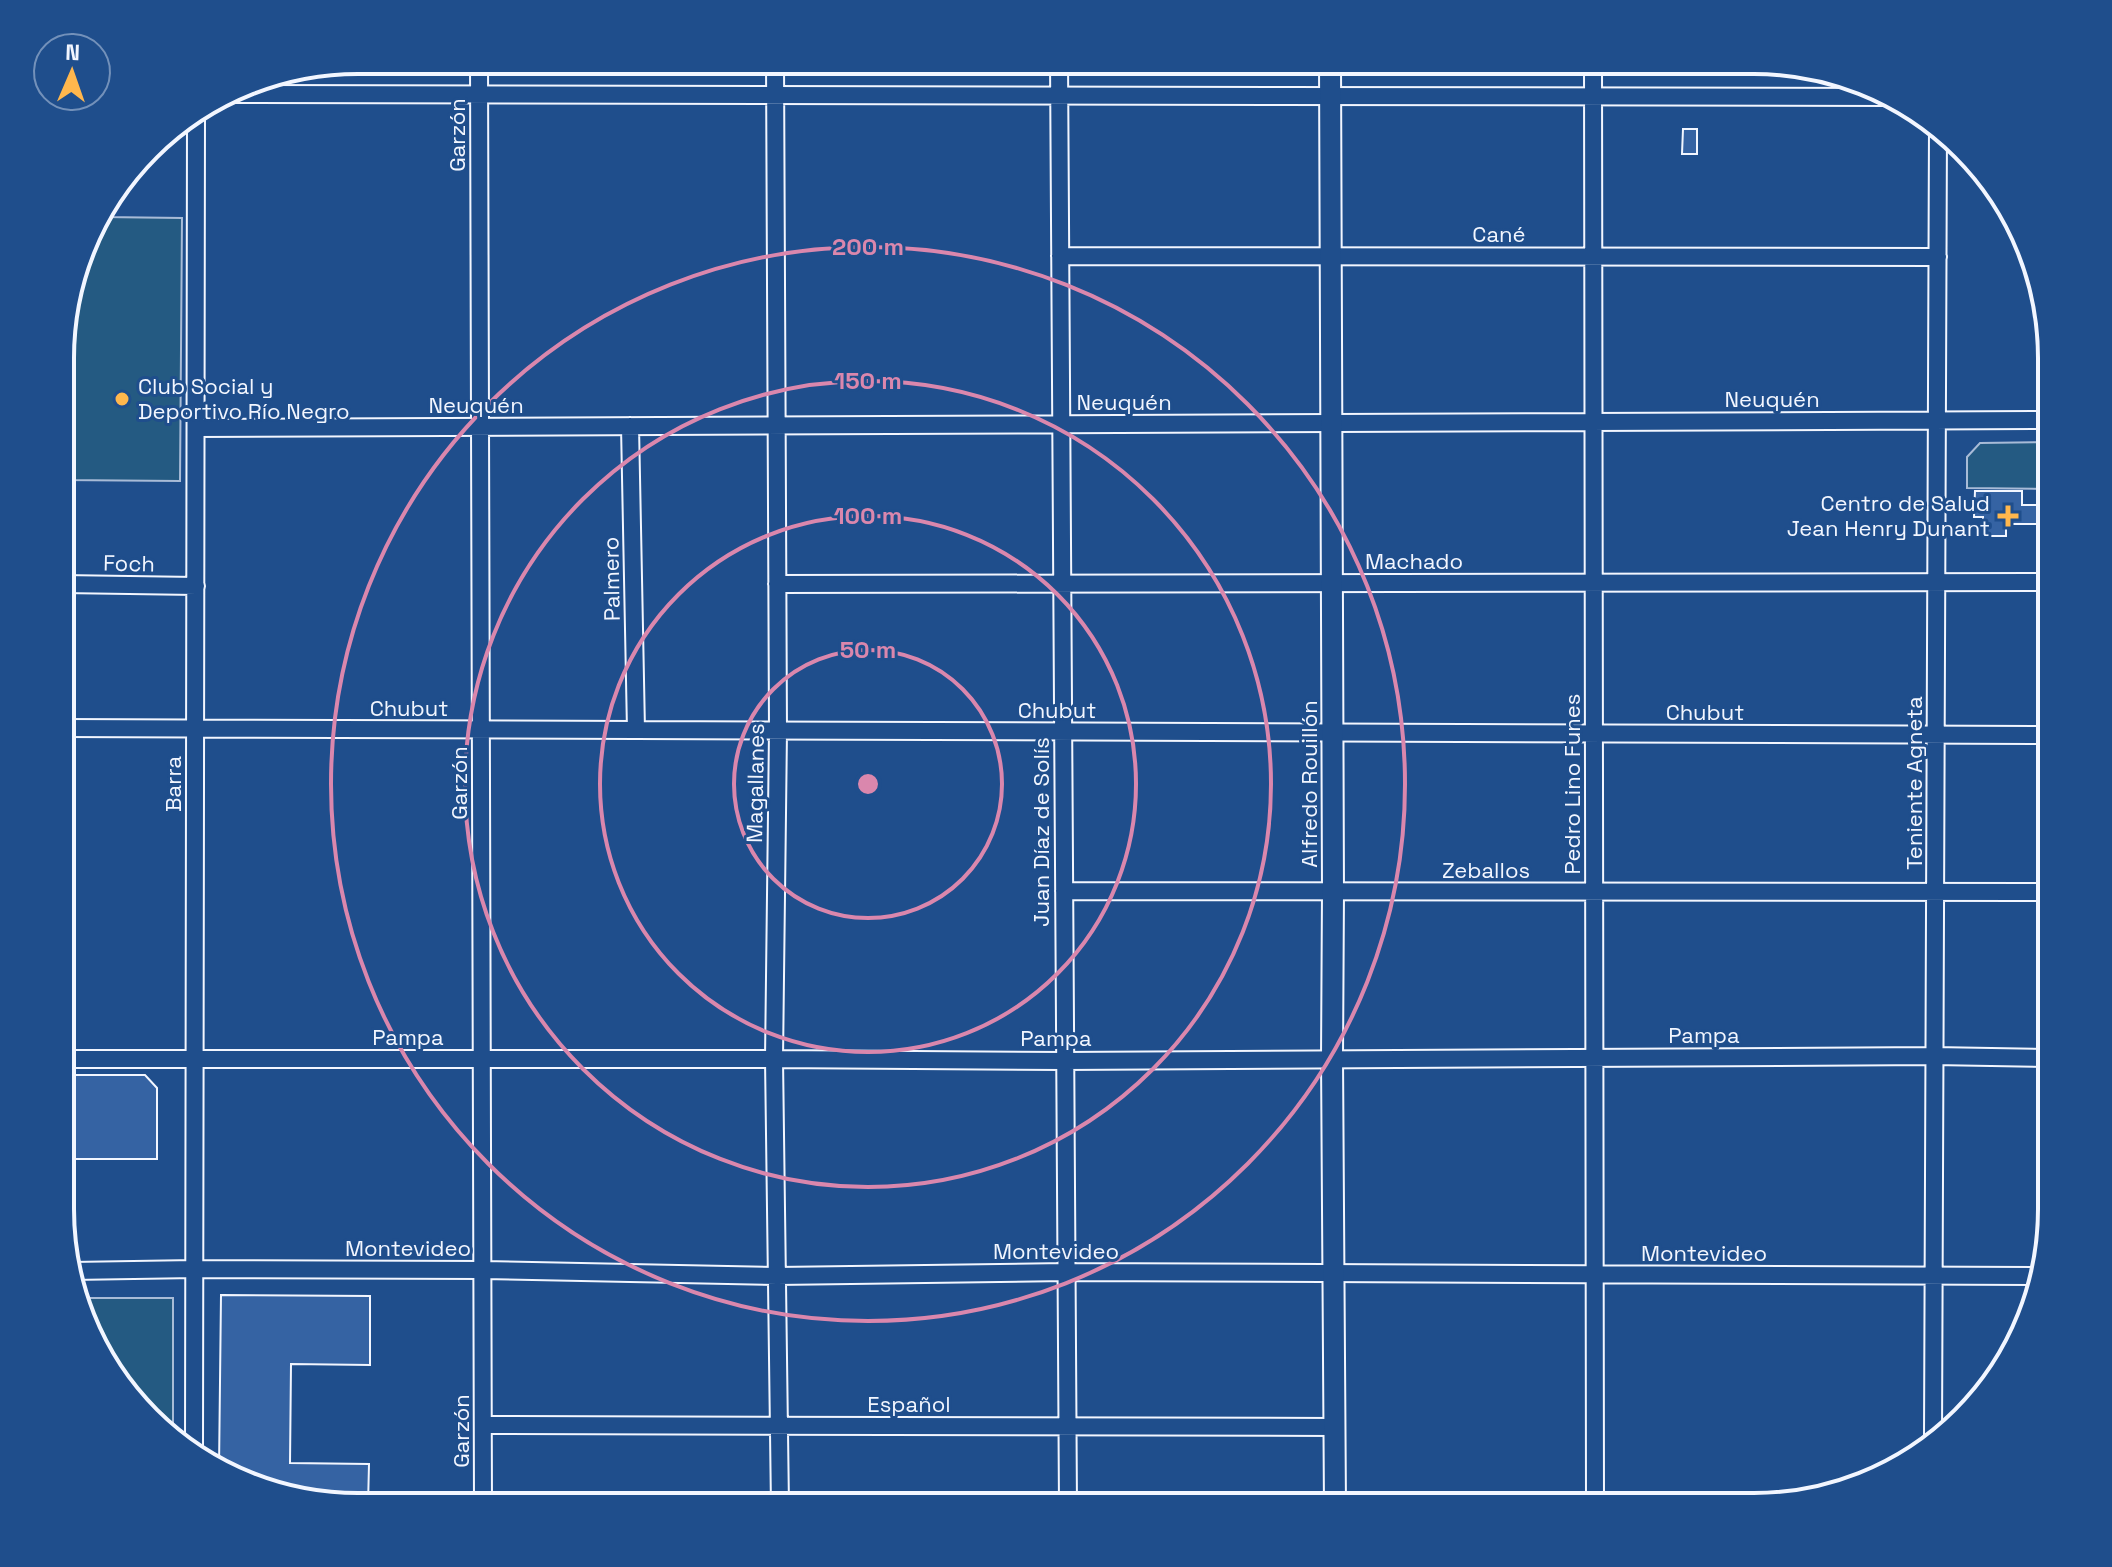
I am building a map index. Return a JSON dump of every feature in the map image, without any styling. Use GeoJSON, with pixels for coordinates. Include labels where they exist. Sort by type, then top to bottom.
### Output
{"type":"FeatureCollection","features":[{"type":"Feature","properties":{"kind":"street","name":"Garzón"},"geometry":{"type":"LineString","coordinates":[[479,74],[483,1492]]}},
{"type":"Feature","properties":{"kind":"street","name":"Magallanes"},"geometry":{"type":"LineString","coordinates":[[775,74],[778,731],[774,1059],[780,1492]]}},
{"type":"Feature","properties":{"kind":"street","name":"Juan Díaz de Solís"},"geometry":{"type":"LineString","coordinates":[[1059,74],[1068,1493]]}},
{"type":"Feature","properties":{"kind":"street","name":"Alfredo Rouillón"},"geometry":{"type":"LineString","coordinates":[[1330,75],[1335,1493]]}},
{"type":"Feature","properties":{"kind":"street","name":"Pedro Lino Funes"},"geometry":{"type":"LineString","coordinates":[[1593,75],[1595,1493]]}},
{"type":"Feature","properties":{"kind":"street"},"geometry":{"type":"LineString","coordinates":[[254,94],[1865,97]]}},
{"type":"Feature","properties":{"kind":"street","name":"Barra"},"geometry":{"type":"LineString","coordinates":[[194,1441],[196,125]]}},
{"type":"Feature","properties":{"kind":"street","name":"Teniente Agneta"},"geometry":{"type":"LineString","coordinates":[[1933,1429],[1938,142]]}},
{"type":"Feature","properties":{"kind":"street","name":"Cané"},"geometry":{"type":"LineString","coordinates":[[1060,256],[1938,257]]}},
{"type":"Feature","properties":{"kind":"street","name":"Neuquén"},"geometry":{"type":"LineString","coordinates":[[196,428],[2037,420]]}},
{"type":"Feature","properties":{"kind":"street","name":"Palmero"},"geometry":{"type":"LineString","coordinates":[[630,426],[636,730]]}},
{"type":"Feature","properties":{"kind":"street","name":"Machado"},"geometry":{"type":"LineString","coordinates":[[777,584],[2037,582]]}},
{"type":"Feature","properties":{"kind":"street","name":"Foch"},"geometry":{"type":"LineString","coordinates":[[74,584],[196,586]]}},
{"type":"Feature","properties":{"kind":"street","name":"Chubut"},"geometry":{"type":"LineString","coordinates":[[74,728],[2037,735]]}},
{"type":"Feature","properties":{"kind":"street","name":"Zeballos"},"geometry":{"type":"LineString","coordinates":[[1064,891],[2038,892]]}},
{"type":"Feature","properties":{"kind":"street","name":"Pampa"},"geometry":{"type":"LineString","coordinates":[[75,1059],[1064,1061],[2038,1058]]}},
{"type":"Feature","properties":{"kind":"street","name":"Montevideo"},"geometry":{"type":"LineString","coordinates":[[81,1271],[483,1270],[777,1276],[1066,1272],[2030,1276]]}},
{"type":"Feature","properties":{"kind":"street","name":"Español"},"geometry":{"type":"LineString","coordinates":[[483,1425],[1335,1427]]}},
{"type":"Feature","properties":{"kind":"shaded area","name":"Club Social y Deportivo Río Negro"},"geometry":{"type":"Polygon","coordinates":[[[111,217],[182,218],[180,481],[74,480],[76,321],[89,267],[111,217]]]}},
{"type":"Feature","properties":{"kind":"shaded area"},"geometry":{"type":"Polygon","coordinates":[[[2037,442],[2037,489],[1967,488],[1967,457],[1980,443],[2037,442]]]}},
{"type":"Feature","properties":{"kind":"shaded area"},"geometry":{"type":"Polygon","coordinates":[[[88,1298],[173,1298],[173,1425],[144,1396],[122,1367],[103,1335],[88,1298]]]}},
{"type":"Feature","properties":{"kind":"building"},"geometry":{"type":"Polygon","coordinates":[[[1683,129],[1697,129],[1697,154],[1682,154],[1683,129]]]}},
{"type":"Feature","properties":{"kind":"building"},"geometry":{"type":"Polygon","coordinates":[[[1975,491],[2022,491],[2022,505],[2037,505],[2037,524],[2006,524],[2006,536],[1983,536],[1983,517],[1974,517],[1975,491]]]}},
{"type":"Feature","properties":{"kind":"building"},"geometry":{"type":"Polygon","coordinates":[[[75,1075],[145,1075],[157,1088],[157,1159],[75,1159],[75,1075]]]}},
{"type":"Feature","properties":{"kind":"building"},"geometry":{"type":"Polygon","coordinates":[[[221,1295],[370,1296],[370,1365],[291,1364],[290,1463],[369,1464],[368,1492],[302,1488],[267,1478],[219,1457],[221,1295]]]}},
{"type":"Feature","properties":{"kind":"place","name":"Club Social y Deportivo Río Negro"},"geometry":{"type":"Point","coordinates":[122,399]}},
{"type":"Feature","properties":{"kind":"place","name":"Centro de Salud Jean Henry Dunant"},"geometry":{"type":"Point","coordinates":[2008,516]}}]}
